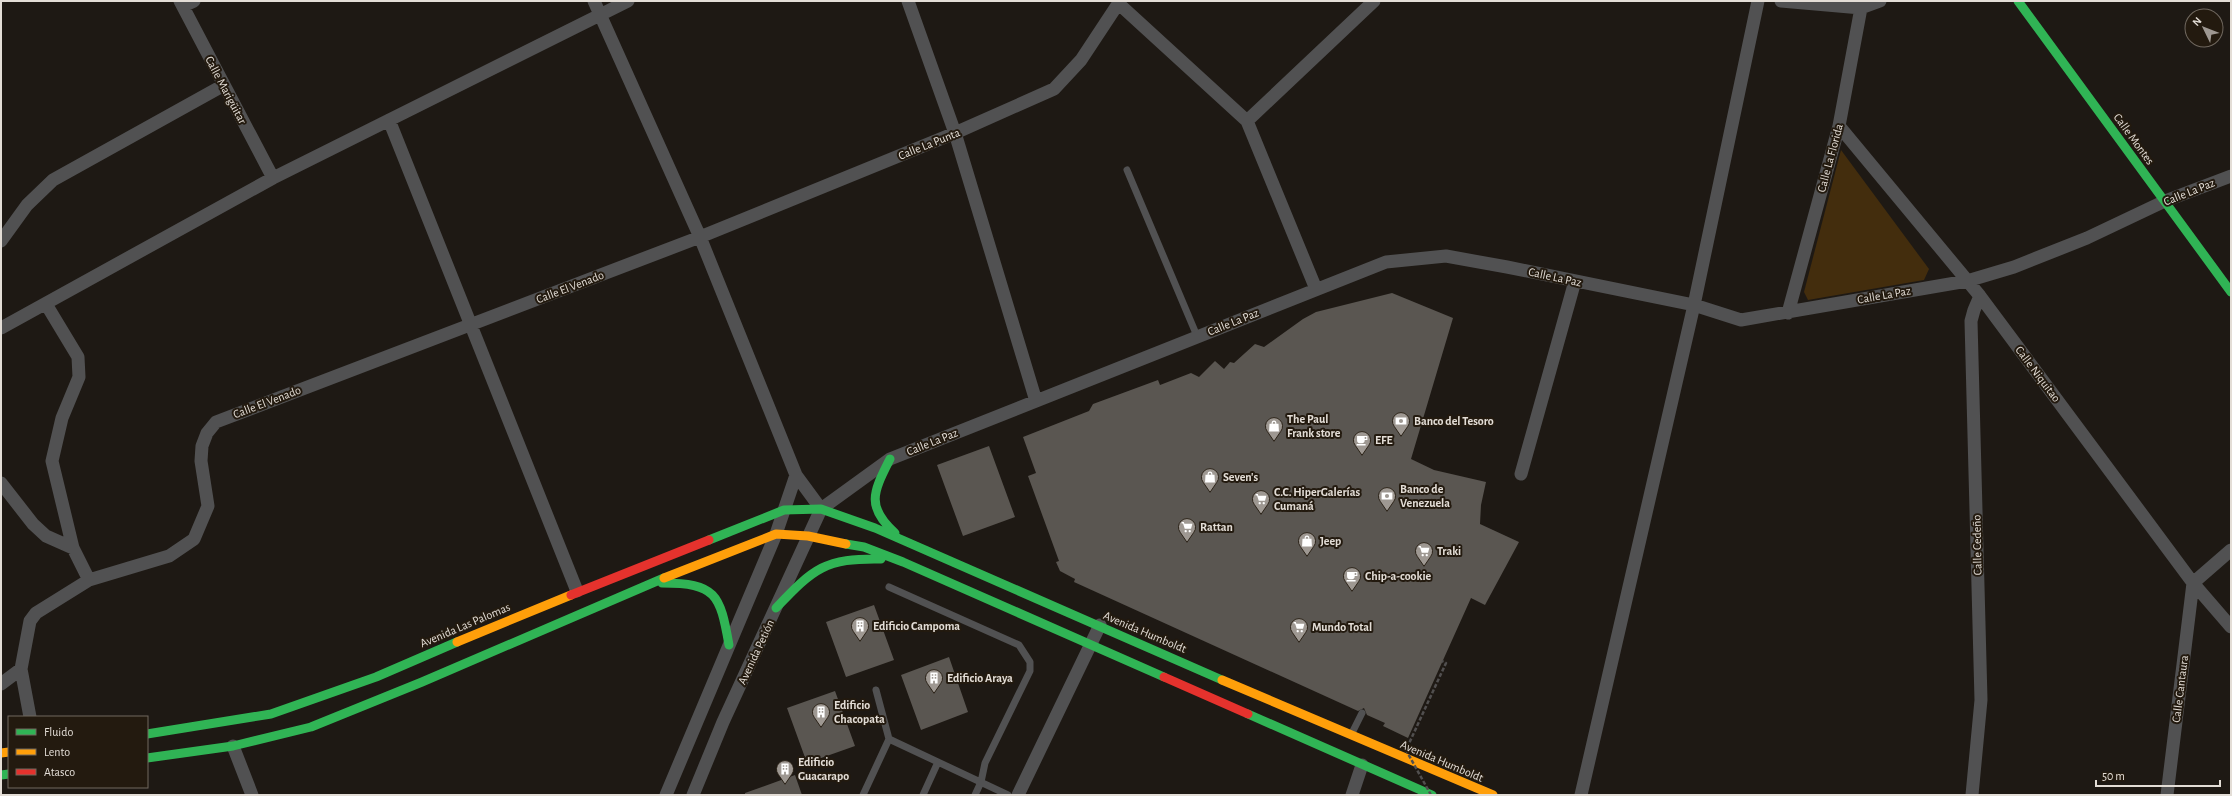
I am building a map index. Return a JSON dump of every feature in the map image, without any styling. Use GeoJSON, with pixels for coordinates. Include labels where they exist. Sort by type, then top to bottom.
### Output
{"type":"FeatureCollection","features":[{"type":"Feature","properties":{"kind":"main road","name":"Calle Montes"},"geometry":{"type":"LineString","coordinates":[[2018,1],[2231,292]]}},
{"type":"Feature","properties":{"kind":"main road"},"geometry":{"type":"LineString","coordinates":[[890,459],[875,491],[874,507],[882,523],[906,542]]}},
{"type":"Feature","properties":{"kind":"main road","name":"Avenida Humboldt"},"geometry":{"type":"LineString","coordinates":[[784,510],[821,509],[906,542],[1100,625],[1351,736],[1493,795]]}},
{"type":"Feature","properties":{"kind":"main road","name":"Avenida Las Palomas"},"geometry":{"type":"LineString","coordinates":[[148,758],[181,742],[271,714],[376,677],[492,626],[577,591],[784,510]]}},
{"type":"Feature","properties":{"kind":"main road","name":"Avenida Las Palomas"},"geometry":{"type":"LineString","coordinates":[[148,734],[181,742],[233,746],[311,727],[422,682],[651,583],[776,534]]}},
{"type":"Feature","properties":{"kind":"main road"},"geometry":{"type":"LineString","coordinates":[[776,534],[808,536],[864,547],[895,559],[1431,795]]}},
{"type":"Feature","properties":{"kind":"main road"},"geometry":{"type":"LineString","coordinates":[[776,608],[808,575],[826,566],[846,559],[895,559]]}},
{"type":"Feature","properties":{"kind":"main road"},"geometry":{"type":"LineString","coordinates":[[651,583],[682,582],[699,584],[713,592],[721,604],[725,617],[729,645]]}},
{"type":"Feature","properties":{"kind":"street"},"geometry":{"type":"LineString","coordinates":[[594,1],[700,237],[796,475],[821,509]]}},
{"type":"Feature","properties":{"kind":"street"},"geometry":{"type":"LineString","coordinates":[[1,328],[273,178],[628,1]]}},
{"type":"Feature","properties":{"kind":"street"},"geometry":{"type":"LineString","coordinates":[[908,1],[954,133],[1036,400]]}},
{"type":"Feature","properties":{"kind":"street"},"geometry":{"type":"LineString","coordinates":[[1247,121],[1374,1]]}},
{"type":"Feature","properties":{"kind":"street"},"geometry":{"type":"LineString","coordinates":[[1581,795],[1694,305],[1758,1]]}},
{"type":"Feature","properties":{"kind":"street"},"geometry":{"type":"LineString","coordinates":[[1781,1],[1861,5],[1880,1]]}},
{"type":"Feature","properties":{"kind":"street"},"geometry":{"type":"LineString","coordinates":[[1120,2],[1247,121],[1316,289]]}},
{"type":"Feature","properties":{"kind":"street","name":"Calle La Punta"},"geometry":{"type":"LineString","coordinates":[[700,237],[954,133],[1054,89],[1081,60],[1120,2]]}},
{"type":"Feature","properties":{"kind":"street","name":"Calle Marigüitar"},"geometry":{"type":"LineString","coordinates":[[186,3],[224,86],[273,178]]}},
{"type":"Feature","properties":{"kind":"street","name":"Calle La Florida"},"geometry":{"type":"LineString","coordinates":[[1788,312],[1839,126],[1861,5]]}},
{"type":"Feature","properties":{"kind":"street"},"geometry":{"type":"LineString","coordinates":[[1,240],[27,205],[53,180],[224,86]]}},
{"type":"Feature","properties":{"kind":"street"},"geometry":{"type":"LineString","coordinates":[[389,120],[472,324],[577,591]]}},
{"type":"Feature","properties":{"kind":"street","name":"Calle Niquitao"},"geometry":{"type":"LineString","coordinates":[[1839,126],[1980,296],[2193,583],[2231,627]]}},
{"type":"Feature","properties":{"kind":"street","name":"Calle La Paz"},"geometry":{"type":"LineString","coordinates":[[821,509],[890,459],[1386,262],[1446,256],[1694,305],[1741,320],[1967,280],[2014,267],[2088,238],[2165,202],[2231,176]]}},
{"type":"Feature","properties":{"kind":"street","name":"Calle El Venado"},"geometry":{"type":"LineString","coordinates":[[30,716],[22,669],[30,621],[36,613],[89,580],[169,556],[194,539],[208,506],[201,461],[202,446],[207,433],[216,422],[700,237]]}},
{"type":"Feature","properties":{"kind":"street"},"geometry":{"type":"LineString","coordinates":[[1521,474],[1575,281]]}},
{"type":"Feature","properties":{"kind":"street","name":"Calle Cedeño"},"geometry":{"type":"LineString","coordinates":[[1972,795],[1981,700],[1971,321],[1980,296]]}},
{"type":"Feature","properties":{"kind":"street"},"geometry":{"type":"LineString","coordinates":[[46,304],[78,357],[79,377],[62,418],[52,461],[73,548],[89,580]]}},
{"type":"Feature","properties":{"kind":"street"},"geometry":{"type":"LineString","coordinates":[[666,795],[776,534],[796,475]]}},
{"type":"Feature","properties":{"kind":"street"},"geometry":{"type":"LineString","coordinates":[[1,483],[33,524],[42,532],[73,548]]}},
{"type":"Feature","properties":{"kind":"street","name":"Avenida Petión"},"geometry":{"type":"LineString","coordinates":[[695,790],[723,722],[821,509]]}},
{"type":"Feature","properties":{"kind":"street"},"geometry":{"type":"LineString","coordinates":[[2193,583],[2231,550]]}},
{"type":"Feature","properties":{"kind":"street","name":"Calle Cantaura"},"geometry":{"type":"LineString","coordinates":[[2167,795],[2193,583]]}},
{"type":"Feature","properties":{"kind":"street"},"geometry":{"type":"LineString","coordinates":[[1018,795],[1100,625]]}},
{"type":"Feature","properties":{"kind":"street"},"geometry":{"type":"LineString","coordinates":[[1,684],[22,669]]}},
{"type":"Feature","properties":{"kind":"street"},"geometry":{"type":"LineString","coordinates":[[233,746],[252,795]]}},
{"type":"Feature","properties":{"kind":"street"},"geometry":{"type":"LineString","coordinates":[[1352,795],[1362,765]]}},
{"type":"Feature","properties":{"kind":"lane"},"geometry":{"type":"LineString","coordinates":[[1126,170],[1197,336]]}},
{"type":"Feature","properties":{"kind":"lane"},"geometry":{"type":"LineString","coordinates":[[889,587],[1019,645],[1030,662],[1030,671],[985,763],[981,782],[975,795]]}},
{"type":"Feature","properties":{"kind":"lane"},"geometry":{"type":"LineString","coordinates":[[863,795],[889,739],[876,690]]}},
{"type":"Feature","properties":{"kind":"lane"},"geometry":{"type":"LineString","coordinates":[[1351,736],[1362,713]]}},
{"type":"Feature","properties":{"kind":"lane"},"geometry":{"type":"LineString","coordinates":[[889,739],[1008,795]]}},
{"type":"Feature","properties":{"kind":"lane"},"geometry":{"type":"LineString","coordinates":[[923,795],[938,762]]}},
{"type":"Feature","properties":{"kind":"path"},"geometry":{"type":"LineString","coordinates":[[1431,795],[1406,750],[1446,663],[1442,661]]}},
{"type":"Feature","properties":{"kind":"shaded area"},"geometry":{"type":"Polygon","coordinates":[[[1841,150],[1929,269],[1924,280],[1808,300],[1804,292],[1841,150]]]}},
{"type":"Feature","properties":{"kind":"building","name":"C.C. HiperGalerías Cumaná"},"geometry":{"type":"Polygon","coordinates":[[[1392,293],[1453,318],[1411,459],[1434,470],[1486,482],[1481,505],[1480,524],[1519,542],[1485,605],[1471,598],[1408,738],[1383,726],[1385,723],[1367,715],[1364,708],[1358,711],[1074,582],[1075,579],[1060,571],[1056,562],[1059,561],[1028,476],[1036,473],[1023,437],[1089,411],[1093,404],[1158,380],[1160,385],[1191,373],[1199,377],[1215,361],[1224,369],[1230,362],[1234,363],[1255,344],[1264,347],[1303,319],[1316,312],[1392,293]]]}},
{"type":"Feature","properties":{"kind":"building"},"geometry":{"type":"Polygon","coordinates":[[[989,446],[1015,517],[963,536],[937,465],[989,446]]]}},
{"type":"Feature","properties":{"kind":"building","name":"Edificio Campoma"},"geometry":{"type":"Polygon","coordinates":[[[874,605],[894,660],[846,677],[826,622],[874,605]]]}},
{"type":"Feature","properties":{"kind":"building","name":"Edificio Araya"},"geometry":{"type":"Polygon","coordinates":[[[949,657],[968,712],[921,730],[901,675],[949,657]]]}},
{"type":"Feature","properties":{"kind":"building","name":"Edificio Chacopata"},"geometry":{"type":"Polygon","coordinates":[[[835,691],[855,746],[807,763],[787,708],[835,691]]]}},
{"type":"Feature","properties":{"kind":"building","name":"Edificio Guacarapo"},"geometry":{"type":"Polygon","coordinates":[[[795,775],[802,795],[745,795],[745,793],[795,775]]]}},
{"type":"Feature","properties":{"kind":"traffic: fast"},"geometry":{"type":"LineString","coordinates":[[2018,1],[2231,292]]}},
{"type":"Feature","properties":{"kind":"traffic: fast"},"geometry":{"type":"LineString","coordinates":[[890,459],[880,480],[875,498],[879,515],[895,533]]}},
{"type":"Feature","properties":{"kind":"traffic: fast"},"geometry":{"type":"LineString","coordinates":[[709,540],[784,510],[821,509],[875,528],[1222,680]]}},
{"type":"Feature","properties":{"kind":"traffic: fast"},"geometry":{"type":"LineString","coordinates":[[846,544],[864,547],[903,562],[1164,677]]}},
{"type":"Feature","properties":{"kind":"traffic: fast"},"geometry":{"type":"LineString","coordinates":[[776,608],[801,583],[822,568],[846,561],[881,559]]}},
{"type":"Feature","properties":{"kind":"traffic: fast"},"geometry":{"type":"LineString","coordinates":[[148,758],[233,746],[311,727],[422,682],[664,578]]}},
{"type":"Feature","properties":{"kind":"traffic: fast"},"geometry":{"type":"LineString","coordinates":[[662,583],[694,586],[705,589],[712,595],[718,603],[722,614],[729,645]]}},
{"type":"Feature","properties":{"kind":"traffic: fast"},"geometry":{"type":"LineString","coordinates":[[148,734],[271,714],[376,677],[457,642]]}},
{"type":"Feature","properties":{"kind":"traffic: fast"},"geometry":{"type":"LineString","coordinates":[[1248,714],[1432,795]]}},
{"type":"Feature","properties":{"kind":"traffic: fast"},"geometry":{"type":"LineString","coordinates":[[1,775],[8,774]]}},
{"type":"Feature","properties":{"kind":"traffic: slow"},"geometry":{"type":"LineString","coordinates":[[664,578],[776,534],[808,536],[846,544]]}},
{"type":"Feature","properties":{"kind":"traffic: slow"},"geometry":{"type":"LineString","coordinates":[[457,642],[571,595]]}},
{"type":"Feature","properties":{"kind":"traffic: slow"},"geometry":{"type":"LineString","coordinates":[[1222,680],[1493,795]]}},
{"type":"Feature","properties":{"kind":"traffic: slow"},"geometry":{"type":"LineString","coordinates":[[1,753],[8,752]]}},
{"type":"Feature","properties":{"kind":"traffic: jam"},"geometry":{"type":"LineString","coordinates":[[571,595],[709,540]]}},
{"type":"Feature","properties":{"kind":"traffic: jam"},"geometry":{"type":"LineString","coordinates":[[1164,677],[1248,714]]}},
{"type":"Feature","properties":{"kind":"place","name":"Banco del Tesoro"},"geometry":{"type":"Point","coordinates":[1401,436]}},
{"type":"Feature","properties":{"kind":"place","name":"The Paul Frank store"},"geometry":{"type":"Point","coordinates":[1274,441]}},
{"type":"Feature","properties":{"kind":"place","name":"EFE"},"geometry":{"type":"Point","coordinates":[1362,455]}},
{"type":"Feature","properties":{"kind":"place","name":"Seven's"},"geometry":{"type":"Point","coordinates":[1210,492]}},
{"type":"Feature","properties":{"kind":"place","name":"Banco de Venezuela"},"geometry":{"type":"Point","coordinates":[1387,511]}},
{"type":"Feature","properties":{"kind":"place","name":"C.C. HiperGalerías Cumaná"},"geometry":{"type":"Point","coordinates":[1261,514]}},
{"type":"Feature","properties":{"kind":"place","name":"Rattan"},"geometry":{"type":"Point","coordinates":[1187,542]}},
{"type":"Feature","properties":{"kind":"place","name":"Jeep"},"geometry":{"type":"Point","coordinates":[1307,556]}},
{"type":"Feature","properties":{"kind":"place","name":"Traki"},"geometry":{"type":"Point","coordinates":[1424,566]}},
{"type":"Feature","properties":{"kind":"place","name":"Chip-a-cookie"},"geometry":{"type":"Point","coordinates":[1352,591]}},
{"type":"Feature","properties":{"kind":"place","name":"Edificio Campoma"},"geometry":{"type":"Point","coordinates":[860,641]}},
{"type":"Feature","properties":{"kind":"place","name":"Mundo Total"},"geometry":{"type":"Point","coordinates":[1299,642]}},
{"type":"Feature","properties":{"kind":"place","name":"Edificio Araya"},"geometry":{"type":"Point","coordinates":[934,693]}},
{"type":"Feature","properties":{"kind":"place","name":"Edificio Chacopata"},"geometry":{"type":"Point","coordinates":[821,727]}},
{"type":"Feature","properties":{"kind":"place","name":"Edificio Guacarapo"},"geometry":{"type":"Point","coordinates":[785,784]}}]}
